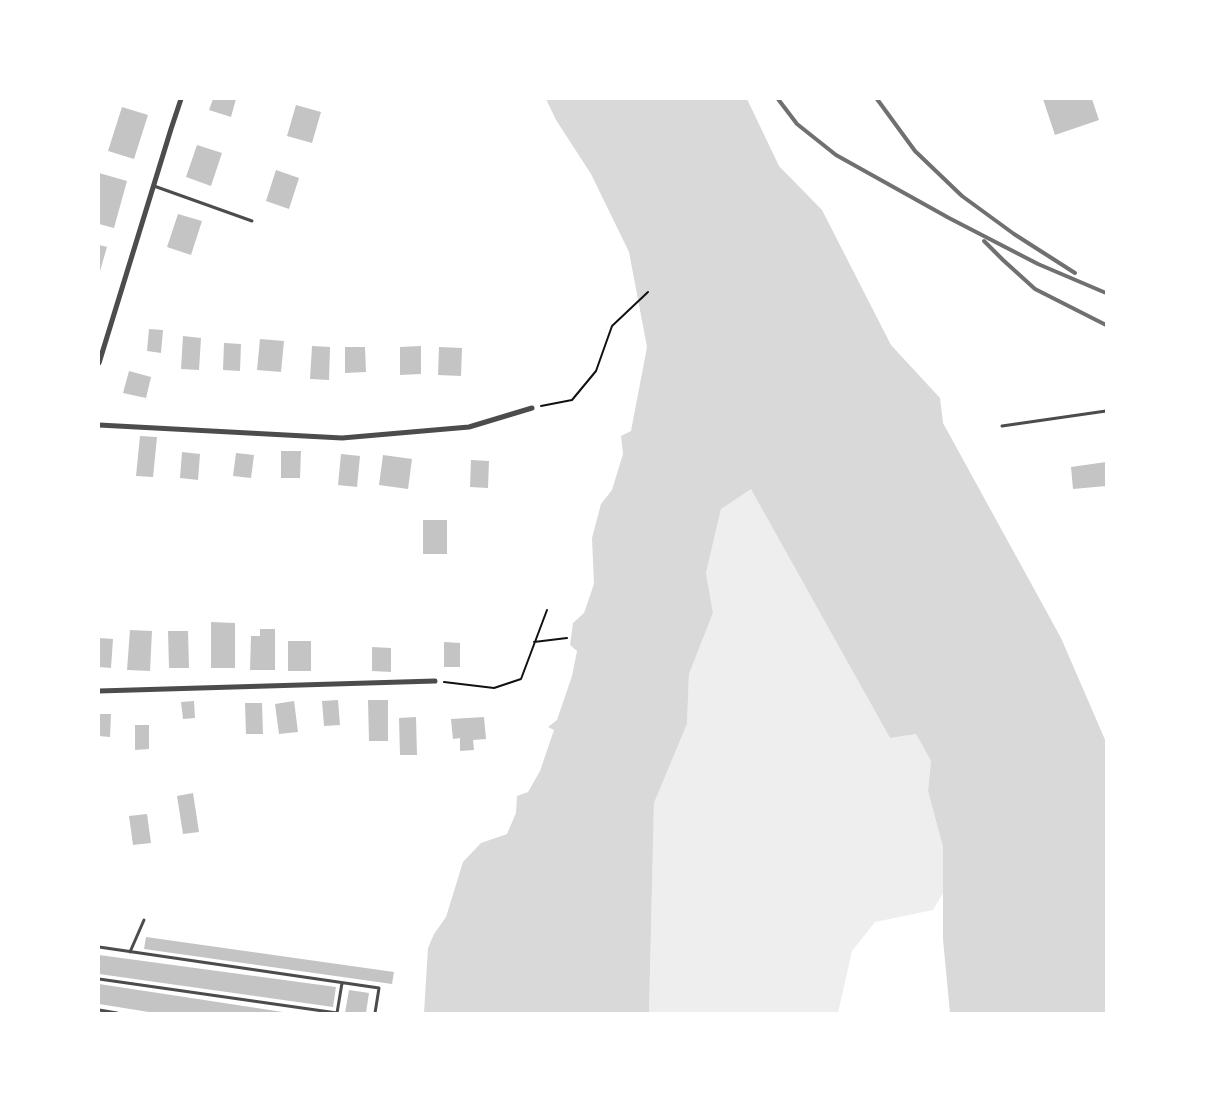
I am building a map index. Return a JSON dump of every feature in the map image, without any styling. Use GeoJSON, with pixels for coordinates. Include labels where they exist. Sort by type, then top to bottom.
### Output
{"type":"FeatureCollection","features":[{"type":"Feature","properties":{"kind":"street"},"geometry":{"type":"LineString","coordinates":[[99,363],[181,99]]}},
{"type":"Feature","properties":{"kind":"street"},"geometry":{"type":"LineString","coordinates":[[99,425],[342,438],[469,427],[532,408]]}},
{"type":"Feature","properties":{"kind":"street"},"geometry":{"type":"LineString","coordinates":[[99,691],[435,681]]}},
{"type":"Feature","properties":{"kind":"lane"},"geometry":{"type":"LineString","coordinates":[[154,186],[252,221]]}},
{"type":"Feature","properties":{"kind":"lane"},"geometry":{"type":"LineString","coordinates":[[1002,426],[1106,411]]}},
{"type":"Feature","properties":{"kind":"lane"},"geometry":{"type":"LineString","coordinates":[[130,952],[144,920]]}},
{"type":"Feature","properties":{"kind":"lane"},"geometry":{"type":"LineString","coordinates":[[99,947],[379,988],[375,1013]]}},
{"type":"Feature","properties":{"kind":"lane"},"geometry":{"type":"LineString","coordinates":[[99,979],[337,1013],[342,982]]}},
{"type":"Feature","properties":{"kind":"lane"},"geometry":{"type":"LineString","coordinates":[[99,1010],[117,1013]]}},
{"type":"Feature","properties":{"kind":"path"},"geometry":{"type":"LineString","coordinates":[[532,408],[572,400],[596,371],[612,326],[648,292]]}},
{"type":"Feature","properties":{"kind":"path"},"geometry":{"type":"LineString","coordinates":[[435,681],[494,688],[521,679],[546,610]]}},
{"type":"Feature","properties":{"kind":"path"},"geometry":{"type":"LineString","coordinates":[[534,642],[567,638]]}},
{"type":"Feature","properties":{"kind":"shaded area"},"geometry":{"type":"Polygon","coordinates":[[[546,99],[747,99],[779,166],[822,210],[891,345],[940,398],[943,423],[1061,638],[1106,742],[1106,1013],[950,1013],[943,939],[943,847],[928,791],[931,761],[916,734],[890,738],[751,489],[721,509],[706,573],[713,613],[689,674],[687,724],[654,803],[649,1013],[424,1013],[428,948],[434,934],[446,917],[463,862],[481,843],[507,834],[516,813],[517,796],[528,792],[540,771],[554,730],[548,727],[557,720],[572,676],[577,651],[570,645],[573,623],[584,613],[594,584],[592,538],[601,504],[612,490],[623,454],[621,436],[631,431],[647,347],[629,252],[591,174],[556,120],[546,99]]]}},
{"type":"Feature","properties":{"kind":"shaded area"},"geometry":{"type":"Polygon","coordinates":[[[751,488],[890,738],[916,734],[931,761],[928,791],[943,847],[943,893],[933,910],[875,922],[852,951],[838,1013],[649,1013],[654,803],[687,724],[689,674],[713,613],[706,573],[721,509],[751,488]]]}},
{"type":"Feature","properties":{"kind":"building"},"geometry":{"type":"Polygon","coordinates":[[[213,99],[236,99],[231,117],[209,110],[213,99]]]}},
{"type":"Feature","properties":{"kind":"building"},"geometry":{"type":"Polygon","coordinates":[[[1043,99],[1092,99],[1099,120],[1055,135],[1043,99]]]}},
{"type":"Feature","properties":{"kind":"building"},"geometry":{"type":"Polygon","coordinates":[[[296,105],[321,112],[312,143],[287,136],[296,105]]]}},
{"type":"Feature","properties":{"kind":"building"},"geometry":{"type":"Polygon","coordinates":[[[122,107],[148,115],[134,159],[108,151],[122,107]]]}},
{"type":"Feature","properties":{"kind":"building"},"geometry":{"type":"Polygon","coordinates":[[[197,145],[222,153],[211,186],[186,177],[197,145]]]}},
{"type":"Feature","properties":{"kind":"building"},"geometry":{"type":"Polygon","coordinates":[[[276,170],[299,178],[289,209],[266,201],[276,170]]]}},
{"type":"Feature","properties":{"kind":"building"},"geometry":{"type":"Polygon","coordinates":[[[99,173],[127,181],[114,228],[99,224],[99,173]]]}},
{"type":"Feature","properties":{"kind":"building"},"geometry":{"type":"Polygon","coordinates":[[[178,214],[202,221],[191,255],[167,247],[178,214]]]}},
{"type":"Feature","properties":{"kind":"building"},"geometry":{"type":"Polygon","coordinates":[[[99,245],[107,247],[100,271],[99,271],[99,245]]]}},
{"type":"Feature","properties":{"kind":"building"},"geometry":{"type":"Polygon","coordinates":[[[149,329],[163,330],[161,353],[147,351],[149,329]]]}},
{"type":"Feature","properties":{"kind":"building"},"geometry":{"type":"Polygon","coordinates":[[[183,336],[201,338],[199,370],[181,369],[183,336]]]}},
{"type":"Feature","properties":{"kind":"building"},"geometry":{"type":"Polygon","coordinates":[[[260,339],[284,341],[281,372],[257,370],[260,339]]]}},
{"type":"Feature","properties":{"kind":"building"},"geometry":{"type":"Polygon","coordinates":[[[224,343],[241,344],[240,371],[223,370],[224,343]]]}},
{"type":"Feature","properties":{"kind":"building"},"geometry":{"type":"Polygon","coordinates":[[[312,346],[330,347],[329,380],[310,379],[312,346]]]}},
{"type":"Feature","properties":{"kind":"building"},"geometry":{"type":"Polygon","coordinates":[[[421,346],[421,374],[400,375],[400,347],[421,346]]]}},
{"type":"Feature","properties":{"kind":"building"},"geometry":{"type":"Polygon","coordinates":[[[345,347],[365,347],[366,372],[345,373],[345,347]]]}},
{"type":"Feature","properties":{"kind":"building"},"geometry":{"type":"Polygon","coordinates":[[[439,347],[462,348],[461,376],[438,375],[439,347]]]}},
{"type":"Feature","properties":{"kind":"building"},"geometry":{"type":"Polygon","coordinates":[[[129,371],[151,377],[146,398],[123,393],[129,371]]]}},
{"type":"Feature","properties":{"kind":"building"},"geometry":{"type":"Polygon","coordinates":[[[140,436],[157,437],[153,477],[136,476],[140,436]]]}},
{"type":"Feature","properties":{"kind":"building"},"geometry":{"type":"Polygon","coordinates":[[[281,451],[301,451],[300,478],[281,478],[281,451]]]}},
{"type":"Feature","properties":{"kind":"building"},"geometry":{"type":"Polygon","coordinates":[[[182,452],[200,454],[198,480],[180,478],[182,452]]]}},
{"type":"Feature","properties":{"kind":"building"},"geometry":{"type":"Polygon","coordinates":[[[236,453],[254,455],[251,478],[233,476],[236,453]]]}},
{"type":"Feature","properties":{"kind":"building"},"geometry":{"type":"Polygon","coordinates":[[[341,454],[360,456],[357,487],[338,485],[341,454]]]}},
{"type":"Feature","properties":{"kind":"building"},"geometry":{"type":"Polygon","coordinates":[[[383,455],[412,459],[408,489],[379,485],[383,455]]]}},
{"type":"Feature","properties":{"kind":"building"},"geometry":{"type":"Polygon","coordinates":[[[471,460],[489,461],[488,488],[470,487],[471,460]]]}},
{"type":"Feature","properties":{"kind":"building"},"geometry":{"type":"Polygon","coordinates":[[[1106,462],[1106,486],[1073,489],[1071,467],[1106,462]]]}},
{"type":"Feature","properties":{"kind":"building"},"geometry":{"type":"Polygon","coordinates":[[[423,520],[447,520],[447,554],[423,554],[423,520]]]}},
{"type":"Feature","properties":{"kind":"building"},"geometry":{"type":"Polygon","coordinates":[[[211,622],[235,623],[235,668],[211,668],[211,622]]]}},
{"type":"Feature","properties":{"kind":"building"},"geometry":{"type":"Polygon","coordinates":[[[260,629],[275,629],[275,670],[250,670],[251,636],[260,636],[260,629]]]}},
{"type":"Feature","properties":{"kind":"building"},"geometry":{"type":"Polygon","coordinates":[[[130,630],[152,631],[150,671],[127,670],[130,630]]]}},
{"type":"Feature","properties":{"kind":"building"},"geometry":{"type":"Polygon","coordinates":[[[168,631],[188,631],[189,668],[169,668],[168,631]]]}},
{"type":"Feature","properties":{"kind":"building"},"geometry":{"type":"Polygon","coordinates":[[[99,638],[113,639],[111,668],[99,667],[99,638]]]}},
{"type":"Feature","properties":{"kind":"building"},"geometry":{"type":"Polygon","coordinates":[[[288,641],[311,641],[311,671],[288,671],[288,641]]]}},
{"type":"Feature","properties":{"kind":"building"},"geometry":{"type":"Polygon","coordinates":[[[444,642],[460,643],[460,667],[444,667],[444,642]]]}},
{"type":"Feature","properties":{"kind":"building"},"geometry":{"type":"Polygon","coordinates":[[[372,647],[391,648],[391,672],[372,671],[372,647]]]}},
{"type":"Feature","properties":{"kind":"building"},"geometry":{"type":"Polygon","coordinates":[[[338,700],[340,725],[324,726],[322,701],[338,700]]]}},
{"type":"Feature","properties":{"kind":"building"},"geometry":{"type":"Polygon","coordinates":[[[368,700],[388,700],[388,741],[369,741],[368,700]]]}},
{"type":"Feature","properties":{"kind":"building"},"geometry":{"type":"Polygon","coordinates":[[[194,701],[195,718],[183,719],[181,702],[194,701]]]}},
{"type":"Feature","properties":{"kind":"building"},"geometry":{"type":"Polygon","coordinates":[[[294,701],[298,732],[279,734],[275,704],[294,701]]]}},
{"type":"Feature","properties":{"kind":"building"},"geometry":{"type":"Polygon","coordinates":[[[245,703],[262,703],[263,734],[246,734],[245,703]]]}},
{"type":"Feature","properties":{"kind":"building"},"geometry":{"type":"Polygon","coordinates":[[[99,714],[111,714],[110,737],[99,736],[99,714]]]}},
{"type":"Feature","properties":{"kind":"building"},"geometry":{"type":"Polygon","coordinates":[[[416,717],[417,755],[400,755],[399,718],[416,717]]]}},
{"type":"Feature","properties":{"kind":"building"},"geometry":{"type":"Polygon","coordinates":[[[484,717],[486,739],[473,740],[474,750],[460,751],[460,738],[453,739],[451,719],[484,717]]]}},
{"type":"Feature","properties":{"kind":"building"},"geometry":{"type":"Polygon","coordinates":[[[135,725],[149,725],[149,749],[135,750],[135,725]]]}},
{"type":"Feature","properties":{"kind":"building"},"geometry":{"type":"Polygon","coordinates":[[[193,793],[199,832],[183,834],[177,796],[193,793]]]}},
{"type":"Feature","properties":{"kind":"building"},"geometry":{"type":"Polygon","coordinates":[[[147,814],[151,843],[133,845],[129,816],[147,814]]]}},
{"type":"Feature","properties":{"kind":"building"},"geometry":{"type":"Polygon","coordinates":[[[146,937],[394,972],[392,984],[144,949],[146,937]]]}},
{"type":"Feature","properties":{"kind":"building"},"geometry":{"type":"Polygon","coordinates":[[[99,955],[336,987],[333,1007],[99,974],[99,955]]]}},
{"type":"Feature","properties":{"kind":"building"},"geometry":{"type":"Polygon","coordinates":[[[99,984],[283,1012],[155,1013],[99,1004],[99,984]]]}},
{"type":"Feature","properties":{"kind":"building"},"geometry":{"type":"Polygon","coordinates":[[[349,990],[369,993],[366,1013],[345,1013],[349,990]]]}},
{"type":"Feature","properties":{"kind":"railway"},"geometry":{"type":"LineString","coordinates":[[778,99],[797,124],[836,155],[1038,264],[1106,293]]}},
{"type":"Feature","properties":{"kind":"railway"},"geometry":{"type":"LineString","coordinates":[[877,99],[915,151],[962,196],[1014,234],[1075,273]]}},
{"type":"Feature","properties":{"kind":"railway"},"geometry":{"type":"LineString","coordinates":[[984,241],[1035,289],[1106,325]]}}]}
